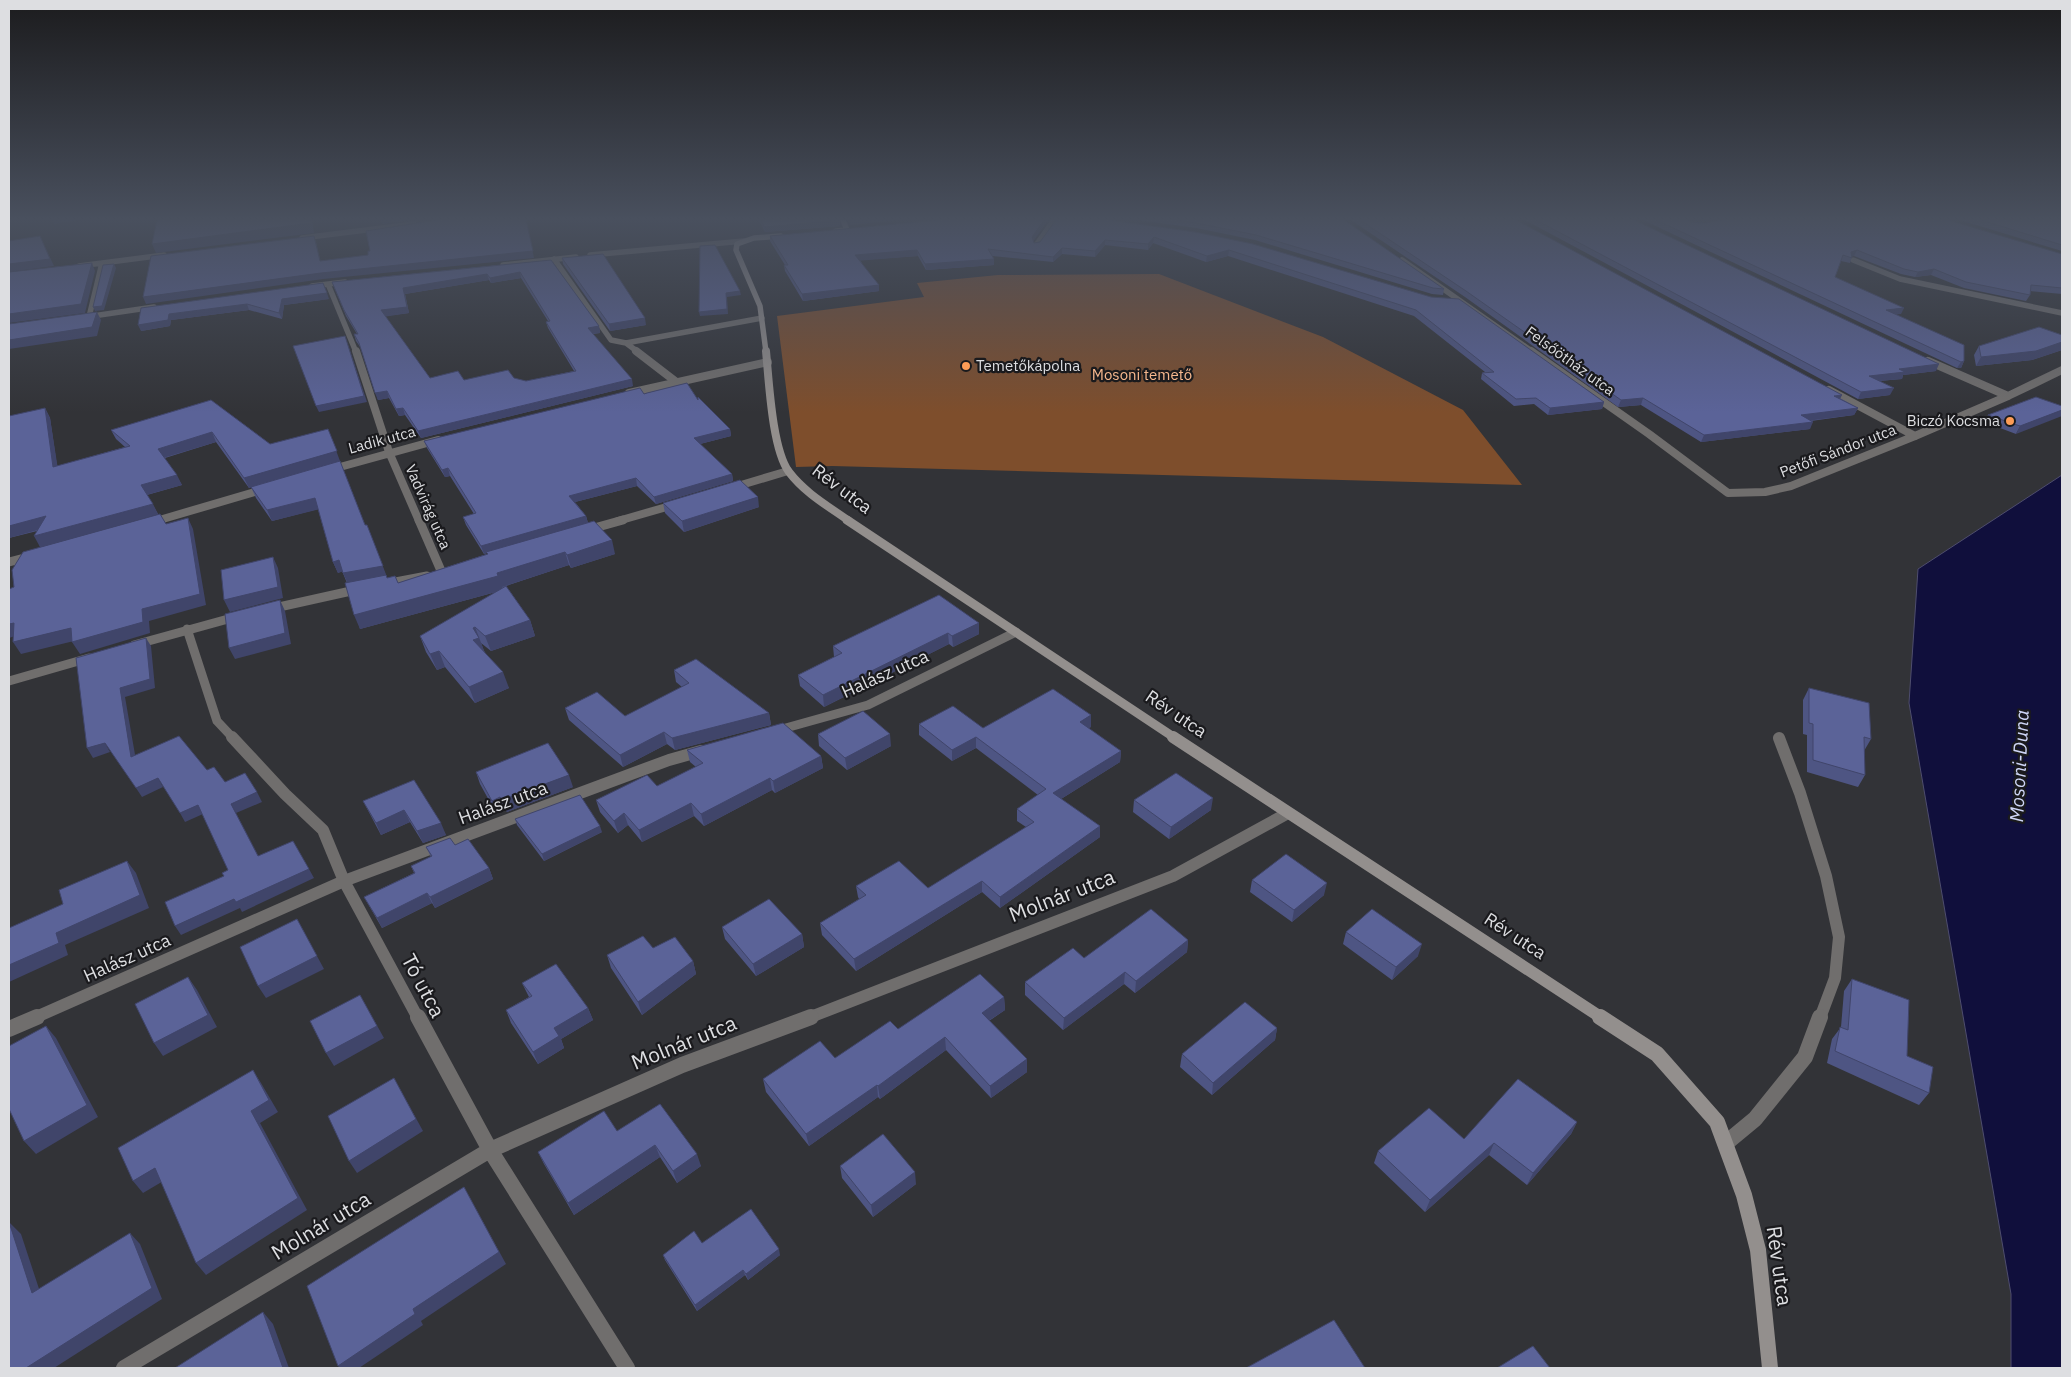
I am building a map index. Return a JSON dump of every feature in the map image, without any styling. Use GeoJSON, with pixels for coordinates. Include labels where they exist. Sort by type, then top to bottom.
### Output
{"type":"FeatureCollection","features":[{"type":"Feature","properties":{"kind":"main road","name":"Rév utca"},"geometry":{"type":"LineString","coordinates":[[752,284],[762,318],[778,450],[788,471],[806,490],[1288,813],[1657,1054],[1717,1122],[1726,1143],[1744,1195],[1758,1250],[1770,1368]]}},
{"type":"Feature","properties":{"kind":"street"},"geometry":{"type":"LineString","coordinates":[[89,317],[97,284]]}},
{"type":"Feature","properties":{"kind":"street"},"geometry":{"type":"LineString","coordinates":[[309,286],[326,284]]}},
{"type":"Feature","properties":{"kind":"street","name":"Vadvirág utca"},"geometry":{"type":"LineString","coordinates":[[188,629],[315,597],[447,571],[389,452],[361,364],[328,284]]}},
{"type":"Feature","properties":{"kind":"street"},"geometry":{"type":"LineString","coordinates":[[572,284],[611,340],[626,343],[762,318]]}},
{"type":"Feature","properties":{"kind":"street","name":"Felsőötház utca"},"geometry":{"type":"LineString","coordinates":[[1438,284],[1728,493]]}},
{"type":"Feature","properties":{"kind":"street"},"geometry":{"type":"LineString","coordinates":[[1925,284],[2062,313]]}},
{"type":"Feature","properties":{"kind":"street"},"geometry":{"type":"LineString","coordinates":[[1446,300],[1462,300]]}},
{"type":"Feature","properties":{"kind":"street"},"geometry":{"type":"LineString","coordinates":[[80,318],[166,305]]}},
{"type":"Feature","properties":{"kind":"street"},"geometry":{"type":"LineString","coordinates":[[626,343],[675,382]]}},
{"type":"Feature","properties":{"kind":"street"},"geometry":{"type":"LineString","coordinates":[[1919,357],[2008,396]]}},
{"type":"Feature","properties":{"kind":"street"},"geometry":{"type":"LineString","coordinates":[[618,395],[768,362]]}},
{"type":"Feature","properties":{"kind":"street","name":"Petőfi Sándor utca"},"geometry":{"type":"LineString","coordinates":[[1728,493],[1765,492],[1791,486],[1915,436],[2008,396],[2062,370]]}},
{"type":"Feature","properties":{"kind":"street"},"geometry":{"type":"LineString","coordinates":[[1819,385],[1915,436]]}},
{"type":"Feature","properties":{"kind":"street","name":"Ladik utca"},"geometry":{"type":"LineString","coordinates":[[316,474],[443,438]]}},
{"type":"Feature","properties":{"kind":"street"},"geometry":{"type":"LineString","coordinates":[[723,490],[788,471]]}},
{"type":"Feature","properties":{"kind":"street"},"geometry":{"type":"LineString","coordinates":[[143,524],[277,485]]}},
{"type":"Feature","properties":{"kind":"street"},"geometry":{"type":"LineString","coordinates":[[573,534],[685,501]]}},
{"type":"Feature","properties":{"kind":"street"},"geometry":{"type":"LineString","coordinates":[[9,562],[38,554]]}},
{"type":"Feature","properties":{"kind":"street"},"geometry":{"type":"LineString","coordinates":[[122,648],[188,629]]}},
{"type":"Feature","properties":{"kind":"street","name":"Tó utca"},"geometry":{"type":"LineString","coordinates":[[188,629],[217,722],[285,794],[323,830],[344,881],[490,1150],[627,1368]]}},
{"type":"Feature","properties":{"kind":"street","name":"Halász utca"},"geometry":{"type":"LineString","coordinates":[[764,734],[868,705],[1016,632]]}},
{"type":"Feature","properties":{"kind":"street"},"geometry":{"type":"LineString","coordinates":[[9,682],[103,654]]}},
{"type":"Feature","properties":{"kind":"street"},"geometry":{"type":"LineString","coordinates":[[1726,1143],[1755,1119],[1805,1057],[1835,978],[1840,938],[1826,876],[1800,793],[1779,738]]}},
{"type":"Feature","properties":{"kind":"street","name":"Halász utca"},"geometry":{"type":"LineString","coordinates":[[9,1029],[344,881],[669,760],[716,747]]}},
{"type":"Feature","properties":{"kind":"street","name":"Molnár utca"},"geometry":{"type":"LineString","coordinates":[[124,1368],[490,1150],[682,1065],[862,998],[1173,876],[1288,813]]}},
{"type":"Feature","properties":{"kind":"green space","name":"Mosoni temető"},"geometry":{"type":"Polygon","coordinates":[[[918,284],[1186,284],[1323,337],[1463,410],[1522,485],[832,466],[796,467],[777,316],[924,297],[918,284]]]}},
{"type":"Feature","properties":{"kind":"water","name":"Mosoni-Duna"},"geometry":{"type":"Polygon","coordinates":[[[2062,475],[2062,1368],[2011,1368],[2011,1294],[1909,703],[1918,569],[2062,475]]]}},
{"type":"Feature","properties":{"kind":"building"},"geometry":{"type":"Polygon","coordinates":[[[9,284],[86,284],[81,304],[9,314],[9,284]]]}},
{"type":"Feature","properties":{"kind":"building"},"geometry":{"type":"Polygon","coordinates":[[[98,284],[108,284],[102,306],[93,307],[98,284]]]}},
{"type":"Feature","properties":{"kind":"building"},"geometry":{"type":"Polygon","coordinates":[[[145,284],[237,284],[143,297],[145,284]]]}},
{"type":"Feature","properties":{"kind":"building"},"geometry":{"type":"Polygon","coordinates":[[[314,284],[324,284],[327,293],[282,299],[279,313],[247,304],[169,314],[168,320],[138,325],[141,308],[314,284]]]}},
{"type":"Feature","properties":{"kind":"building"},"geometry":{"type":"Polygon","coordinates":[[[333,284],[425,284],[403,288],[407,307],[381,310],[430,378],[458,371],[464,380],[508,370],[514,378],[526,381],[576,371],[546,322],[550,321],[528,284],[569,284],[599,326],[588,328],[632,379],[418,431],[403,408],[396,409],[387,391],[375,393],[359,343],[354,334],[358,334],[344,310],[333,284]]]}},
{"type":"Feature","properties":{"kind":"building"},"geometry":{"type":"Polygon","coordinates":[[[581,284],[623,284],[645,318],[609,324],[581,284]]]}},
{"type":"Feature","properties":{"kind":"building"},"geometry":{"type":"Polygon","coordinates":[[[699,284],[736,284],[740,291],[726,293],[727,309],[699,312],[699,284]]]}},
{"type":"Feature","properties":{"kind":"building"},"geometry":{"type":"Polygon","coordinates":[[[796,284],[879,285],[802,294],[796,284]]]}},
{"type":"Feature","properties":{"kind":"building"},"geometry":{"type":"Polygon","coordinates":[[[1336,284],[1388,284],[1431,297],[1459,299],[1604,402],[1550,408],[1536,398],[1516,399],[1482,373],[1494,372],[1416,310],[1336,284]]]}},
{"type":"Feature","properties":{"kind":"building"},"geometry":{"type":"Polygon","coordinates":[[[1421,284],[1437,284],[1444,289],[1421,284]]]}},
{"type":"Feature","properties":{"kind":"building"},"geometry":{"type":"Polygon","coordinates":[[[1456,284],[1636,284],[1842,395],[1834,396],[1858,408],[1801,415],[1813,422],[1704,435],[1643,398],[1621,400],[1456,284]]]}},
{"type":"Feature","properties":{"kind":"building"},"geometry":{"type":"Polygon","coordinates":[[[1657,284],[1770,284],[1939,364],[1899,369],[1905,372],[1869,376],[1894,388],[1861,392],[1657,284]]]}},
{"type":"Feature","properties":{"kind":"building"},"geometry":{"type":"Polygon","coordinates":[[[1794,284],[1851,284],[1904,308],[1886,310],[1964,345],[1964,361],[1961,362],[1794,284]]]}},
{"type":"Feature","properties":{"kind":"building"},"geometry":{"type":"Polygon","coordinates":[[[1977,284],[2062,284],[2062,288],[2031,285],[2030,295],[1977,284]]]}},
{"type":"Feature","properties":{"kind":"building"},"geometry":{"type":"Polygon","coordinates":[[[97,312],[92,327],[9,340],[9,324],[97,312]]]}},
{"type":"Feature","properties":{"kind":"building"},"geometry":{"type":"Polygon","coordinates":[[[2039,327],[2062,335],[2062,342],[2036,351],[1981,357],[1979,346],[2039,327]]]}},
{"type":"Feature","properties":{"kind":"building"},"geometry":{"type":"Polygon","coordinates":[[[345,336],[364,396],[316,406],[293,346],[345,336]]]}},
{"type":"Feature","properties":{"kind":"building"},"geometry":{"type":"Polygon","coordinates":[[[687,383],[698,400],[698,397],[730,429],[694,438],[732,474],[654,497],[636,478],[569,496],[586,516],[481,546],[463,517],[476,513],[448,468],[442,470],[424,441],[640,388],[644,394],[687,383]]]}},
{"type":"Feature","properties":{"kind":"building"},"geometry":{"type":"Polygon","coordinates":[[[2036,397],[2062,406],[2062,410],[2020,426],[1988,415],[2036,397]]]}},
{"type":"Feature","properties":{"kind":"building"},"geometry":{"type":"Polygon","coordinates":[[[211,400],[270,444],[328,429],[337,451],[244,478],[212,432],[158,449],[177,475],[141,485],[153,504],[34,536],[46,516],[9,526],[9,416],[45,408],[53,467],[130,446],[111,430],[211,400]]]}},
{"type":"Feature","properties":{"kind":"building"},"geometry":{"type":"Polygon","coordinates":[[[340,461],[383,566],[343,573],[339,560],[333,562],[315,498],[267,510],[251,487],[340,461]]]}},
{"type":"Feature","properties":{"kind":"building"},"geometry":{"type":"Polygon","coordinates":[[[740,480],[758,497],[682,521],[663,503],[740,480]]]}},
{"type":"Feature","properties":{"kind":"building"},"geometry":{"type":"Polygon","coordinates":[[[160,514],[166,524],[188,518],[200,594],[142,609],[143,622],[72,642],[71,628],[13,642],[14,623],[9,624],[9,589],[14,587],[12,570],[23,552],[160,514]]]}},
{"type":"Feature","properties":{"kind":"building"},"geometry":{"type":"Polygon","coordinates":[[[594,521],[612,540],[567,555],[565,552],[497,573],[498,576],[354,615],[345,583],[386,575],[387,578],[395,576],[398,583],[488,554],[486,552],[594,521]]]}},
{"type":"Feature","properties":{"kind":"building"},"geometry":{"type":"Polygon","coordinates":[[[273,557],[278,587],[224,600],[221,570],[273,557]]]}},
{"type":"Feature","properties":{"kind":"building"},"geometry":{"type":"Polygon","coordinates":[[[506,586],[530,620],[485,636],[475,627],[473,628],[479,638],[473,640],[503,672],[469,687],[439,651],[430,654],[420,636],[506,586]]]}},
{"type":"Feature","properties":{"kind":"building"},"geometry":{"type":"Polygon","coordinates":[[[939,595],[979,623],[952,636],[948,633],[823,695],[798,675],[842,653],[833,646],[939,595]]]}},
{"type":"Feature","properties":{"kind":"building"},"geometry":{"type":"Polygon","coordinates":[[[280,600],[285,633],[229,648],[225,614],[280,600]]]}},
{"type":"Feature","properties":{"kind":"building"},"geometry":{"type":"Polygon","coordinates":[[[146,638],[150,679],[120,688],[131,757],[179,736],[207,770],[214,767],[225,782],[245,773],[257,792],[231,804],[258,856],[293,841],[309,869],[236,902],[234,899],[175,926],[165,902],[224,876],[222,873],[228,870],[198,805],[180,813],[158,778],[136,788],[105,743],[87,748],[76,658],[146,638]]]}},
{"type":"Feature","properties":{"kind":"building"},"geometry":{"type":"Polygon","coordinates":[[[696,659],[769,713],[672,738],[664,732],[620,755],[565,708],[597,692],[625,716],[689,683],[674,670],[696,659]]]}},
{"type":"Feature","properties":{"kind":"building"},"geometry":{"type":"Polygon","coordinates":[[[1809,688],[1869,703],[1871,739],[1864,737],[1865,775],[1813,760],[1813,724],[1809,723],[1809,688]]]}},
{"type":"Feature","properties":{"kind":"building"},"geometry":{"type":"Polygon","coordinates":[[[1053,689],[1091,715],[1080,722],[1121,751],[1053,793],[1100,826],[1000,897],[982,881],[854,959],[820,923],[866,895],[856,886],[899,861],[928,888],[1034,822],[1017,809],[1046,789],[976,737],[952,750],[919,724],[953,706],[983,728],[1053,689]]]}},
{"type":"Feature","properties":{"kind":"building"},"geometry":{"type":"Polygon","coordinates":[[[863,711],[890,734],[845,758],[818,734],[863,711]]]}},
{"type":"Feature","properties":{"kind":"building"},"geometry":{"type":"Polygon","coordinates":[[[783,723],[821,756],[773,781],[770,778],[701,814],[691,803],[639,830],[624,813],[614,821],[596,800],[647,775],[657,786],[703,763],[687,750],[783,723]]]}},
{"type":"Feature","properties":{"kind":"building"},"geometry":{"type":"Polygon","coordinates":[[[548,743],[569,775],[502,800],[500,797],[492,801],[476,772],[548,743]]]}},
{"type":"Feature","properties":{"kind":"building"},"geometry":{"type":"Polygon","coordinates":[[[1176,773],[1213,798],[1171,827],[1134,800],[1176,773]]]}},
{"type":"Feature","properties":{"kind":"building"},"geometry":{"type":"Polygon","coordinates":[[[414,780],[441,823],[417,831],[404,810],[376,823],[363,801],[414,780]]]}},
{"type":"Feature","properties":{"kind":"building"},"geometry":{"type":"Polygon","coordinates":[[[580,795],[600,826],[542,854],[515,819],[580,795]]]}},
{"type":"Feature","properties":{"kind":"building"},"geometry":{"type":"Polygon","coordinates":[[[450,838],[455,845],[468,839],[489,868],[430,897],[427,893],[377,918],[364,897],[415,873],[411,866],[432,856],[426,847],[450,838]]]}},
{"type":"Feature","properties":{"kind":"building"},"geometry":{"type":"Polygon","coordinates":[[[1286,854],[1327,883],[1294,910],[1252,880],[1286,854]]]}},
{"type":"Feature","properties":{"kind":"building"},"geometry":{"type":"Polygon","coordinates":[[[127,861],[140,895],[56,933],[59,943],[9,965],[9,928],[63,904],[59,890],[127,861]]]}},
{"type":"Feature","properties":{"kind":"building"},"geometry":{"type":"Polygon","coordinates":[[[769,899],[802,934],[753,964],[722,927],[769,899]]]}},
{"type":"Feature","properties":{"kind":"building"},"geometry":{"type":"Polygon","coordinates":[[[1151,909],[1188,940],[1136,981],[1125,972],[1064,1018],[1025,982],[1073,948],[1084,958],[1151,909]]]}},
{"type":"Feature","properties":{"kind":"building"},"geometry":{"type":"Polygon","coordinates":[[[1372,909],[1422,944],[1396,967],[1346,932],[1372,909]]]}},
{"type":"Feature","properties":{"kind":"building"},"geometry":{"type":"Polygon","coordinates":[[[297,919],[317,956],[258,986],[240,947],[297,919]]]}},
{"type":"Feature","properties":{"kind":"building"},"geometry":{"type":"Polygon","coordinates":[[[643,936],[653,948],[675,937],[693,961],[638,1002],[607,955],[643,936]]]}},
{"type":"Feature","properties":{"kind":"building"},"geometry":{"type":"Polygon","coordinates":[[[556,964],[588,1008],[554,1028],[559,1036],[533,1052],[506,1010],[532,996],[522,983],[556,964]]]}},
{"type":"Feature","properties":{"kind":"building"},"geometry":{"type":"Polygon","coordinates":[[[980,974],[1004,997],[982,1013],[1027,1059],[990,1086],[945,1037],[878,1086],[806,1134],[763,1079],[820,1041],[835,1058],[890,1021],[898,1029],[980,974]]]}},
{"type":"Feature","properties":{"kind":"building"},"geometry":{"type":"Polygon","coordinates":[[[188,977],[208,1015],[154,1043],[135,1004],[188,977]]]}},
{"type":"Feature","properties":{"kind":"building"},"geometry":{"type":"Polygon","coordinates":[[[1852,979],[1909,1000],[1907,1056],[1933,1067],[1929,1093],[1835,1051],[1840,1027],[1848,1030],[1852,979]]]}},
{"type":"Feature","properties":{"kind":"building"},"geometry":{"type":"Polygon","coordinates":[[[360,995],[377,1026],[326,1053],[310,1021],[360,995]]]}},
{"type":"Feature","properties":{"kind":"building"},"geometry":{"type":"Polygon","coordinates":[[[1245,1002],[1277,1028],[1213,1083],[1182,1054],[1245,1002]]]}},
{"type":"Feature","properties":{"kind":"building"},"geometry":{"type":"Polygon","coordinates":[[[46,1026],[87,1105],[24,1141],[9,1109],[9,1046],[46,1026]]]}},
{"type":"Feature","properties":{"kind":"building"},"geometry":{"type":"Polygon","coordinates":[[[253,1070],[269,1100],[251,1111],[298,1198],[196,1263],[155,1168],[133,1181],[118,1148],[253,1070]]]}},
{"type":"Feature","properties":{"kind":"building"},"geometry":{"type":"Polygon","coordinates":[[[394,1078],[416,1119],[349,1161],[328,1116],[394,1078]]]}},
{"type":"Feature","properties":{"kind":"building"},"geometry":{"type":"Polygon","coordinates":[[[1518,1079],[1577,1122],[1533,1173],[1494,1143],[1430,1200],[1378,1151],[1429,1108],[1464,1139],[1518,1079]]]}},
{"type":"Feature","properties":{"kind":"building"},"geometry":{"type":"Polygon","coordinates":[[[660,1104],[697,1154],[673,1171],[655,1145],[568,1203],[538,1152],[604,1111],[617,1131],[660,1104]]]}},
{"type":"Feature","properties":{"kind":"building"},"geometry":{"type":"Polygon","coordinates":[[[883,1134],[915,1172],[871,1205],[840,1166],[883,1134]]]}},
{"type":"Feature","properties":{"kind":"building"},"geometry":{"type":"Polygon","coordinates":[[[464,1187],[499,1252],[413,1309],[415,1314],[338,1366],[307,1286],[464,1187]]]}},
{"type":"Feature","properties":{"kind":"building"},"geometry":{"type":"Polygon","coordinates":[[[751,1209],[779,1249],[746,1274],[743,1270],[695,1305],[663,1255],[694,1231],[702,1243],[751,1209]]]}},
{"type":"Feature","properties":{"kind":"building"},"geometry":{"type":"Polygon","coordinates":[[[9,1222],[32,1293],[130,1233],[152,1288],[26,1368],[9,1368],[9,1222]]]}},
{"type":"Feature","properties":{"kind":"building"},"geometry":{"type":"Polygon","coordinates":[[[263,1312],[283,1368],[175,1368],[263,1312]]]}},
{"type":"Feature","properties":{"kind":"building"},"geometry":{"type":"Polygon","coordinates":[[[1334,1320],[1365,1368],[1246,1368],[1334,1320]]]}},
{"type":"Feature","properties":{"kind":"building"},"geometry":{"type":"Polygon","coordinates":[[[1533,1346],[1550,1368],[1497,1368],[1533,1346]]]}},
{"type":"Feature","properties":{"kind":"place","name":"Temetőkápolna"},"geometry":{"type":"Point","coordinates":[966,366]}},
{"type":"Feature","properties":{"kind":"place","name":"Biczó Kocsma"},"geometry":{"type":"Point","coordinates":[2010,421]}}]}
